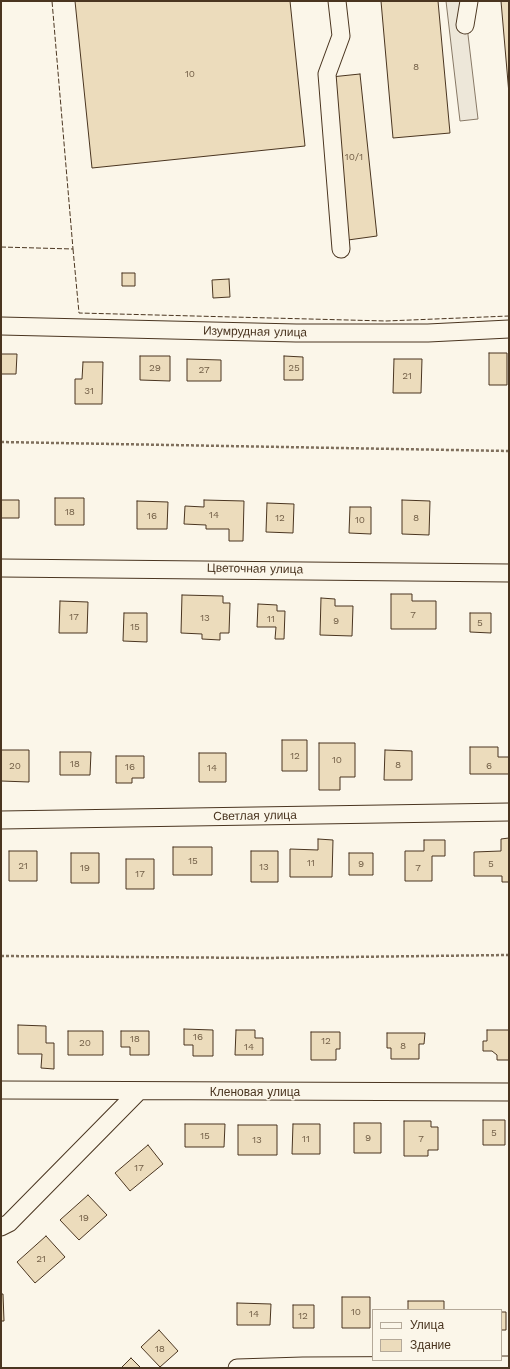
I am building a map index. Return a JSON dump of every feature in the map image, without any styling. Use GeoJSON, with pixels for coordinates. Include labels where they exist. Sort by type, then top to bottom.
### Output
{"type":"FeatureCollection","features":[{"type":"Feature","properties":{"kind":"street"},"geometry":{"type":"LineString","coordinates":[[337,1],[341,36],[327,74],[341,250]]}},
{"type":"Feature","properties":{"kind":"street"},"geometry":{"type":"LineString","coordinates":[[465,26],[469,1]]}},
{"type":"Feature","properties":{"kind":"street","name":"Изумрудная улица"},"geometry":{"type":"LineString","coordinates":[[1,326],[296,333],[428,332],[509,329]]}},
{"type":"Feature","properties":{"kind":"street","name":"Цветочная улица"},"geometry":{"type":"LineString","coordinates":[[1,568],[509,573]]}},
{"type":"Feature","properties":{"kind":"street","name":"Светлая улица"},"geometry":{"type":"LineString","coordinates":[[1,820],[509,812]]}},
{"type":"Feature","properties":{"kind":"street","name":"Кленовая улица"},"geometry":{"type":"LineString","coordinates":[[1,1090],[138,1092],[509,1092]]}},
{"type":"Feature","properties":{"kind":"street"},"geometry":{"type":"LineString","coordinates":[[1,1227],[9,1223],[138,1092]]}},
{"type":"Feature","properties":{"kind":"street"},"geometry":{"type":"LineString","coordinates":[[237,1368],[509,1365]]}},
{"type":"Feature","properties":{"kind":"path"},"geometry":{"type":"LineString","coordinates":[[1,442],[509,451]]}},
{"type":"Feature","properties":{"kind":"path"},"geometry":{"type":"LineString","coordinates":[[1,956],[265,958],[509,955]]}},
{"type":"Feature","properties":{"kind":"shaded area"},"geometry":{"type":"Polygon","coordinates":[[[446,1],[464,1],[478,119],[460,121],[446,1]]]}},
{"type":"Feature","properties":{"kind":"building"},"geometry":{"type":"Polygon","coordinates":[[[75,1],[290,1],[305,146],[92,168],[75,1]]]}},
{"type":"Feature","properties":{"kind":"building"},"geometry":{"type":"Polygon","coordinates":[[[381,1],[438,1],[450,133],[393,138],[381,1]]]}},
{"type":"Feature","properties":{"kind":"building"},"geometry":{"type":"Polygon","coordinates":[[[501,1],[509,1],[509,94],[501,1]]]}},
{"type":"Feature","properties":{"kind":"building"},"geometry":{"type":"Polygon","coordinates":[[[360,74],[377,236],[348,240],[331,77],[360,74]]]}},
{"type":"Feature","properties":{"kind":"building"},"geometry":{"type":"Polygon","coordinates":[[[122,273],[135,273],[135,286],[122,286],[122,273]]]}},
{"type":"Feature","properties":{"kind":"building"},"geometry":{"type":"Polygon","coordinates":[[[229,279],[230,297],[213,298],[212,280],[229,279]]]}},
{"type":"Feature","properties":{"kind":"building"},"geometry":{"type":"Polygon","coordinates":[[[489,353],[507,353],[507,385],[489,385],[489,353]]]}},
{"type":"Feature","properties":{"kind":"building"},"geometry":{"type":"Polygon","coordinates":[[[1,354],[17,354],[16,374],[1,374],[1,354]]]}},
{"type":"Feature","properties":{"kind":"building"},"geometry":{"type":"Polygon","coordinates":[[[140,356],[170,356],[170,381],[140,380],[140,356]]]}},
{"type":"Feature","properties":{"kind":"building"},"geometry":{"type":"Polygon","coordinates":[[[284,356],[303,357],[303,380],[284,380],[284,356]]]}},
{"type":"Feature","properties":{"kind":"building"},"geometry":{"type":"Polygon","coordinates":[[[187,359],[221,360],[221,381],[187,381],[187,359]]]}},
{"type":"Feature","properties":{"kind":"building"},"geometry":{"type":"Polygon","coordinates":[[[394,359],[422,359],[421,393],[393,393],[394,359]]]}},
{"type":"Feature","properties":{"kind":"building"},"geometry":{"type":"Polygon","coordinates":[[[83,362],[103,362],[102,404],[75,404],[75,379],[82,379],[83,362]]]}},
{"type":"Feature","properties":{"kind":"building"},"geometry":{"type":"Polygon","coordinates":[[[55,498],[84,498],[84,525],[55,525],[55,498]]]}},
{"type":"Feature","properties":{"kind":"building"},"geometry":{"type":"Polygon","coordinates":[[[1,500],[19,500],[19,518],[1,518],[1,500]]]}},
{"type":"Feature","properties":{"kind":"building"},"geometry":{"type":"Polygon","coordinates":[[[204,500],[244,501],[243,541],[229,541],[229,529],[206,529],[206,525],[184,524],[185,506],[204,507],[204,500]]]}},
{"type":"Feature","properties":{"kind":"building"},"geometry":{"type":"Polygon","coordinates":[[[402,500],[430,501],[429,535],[402,534],[402,500]]]}},
{"type":"Feature","properties":{"kind":"building"},"geometry":{"type":"Polygon","coordinates":[[[137,501],[168,502],[167,529],[137,529],[137,501]]]}},
{"type":"Feature","properties":{"kind":"building"},"geometry":{"type":"Polygon","coordinates":[[[267,503],[294,504],[293,533],[266,532],[267,503]]]}},
{"type":"Feature","properties":{"kind":"building"},"geometry":{"type":"Polygon","coordinates":[[[350,507],[371,507],[371,534],[349,533],[350,507]]]}},
{"type":"Feature","properties":{"kind":"building"},"geometry":{"type":"Polygon","coordinates":[[[391,594],[412,594],[412,601],[436,601],[436,629],[391,629],[391,594]]]}},
{"type":"Feature","properties":{"kind":"building"},"geometry":{"type":"Polygon","coordinates":[[[182,595],[223,596],[223,603],[230,603],[229,633],[220,633],[220,640],[202,639],[202,634],[181,633],[182,595]]]}},
{"type":"Feature","properties":{"kind":"building"},"geometry":{"type":"Polygon","coordinates":[[[321,598],[335,599],[335,606],[353,606],[352,636],[320,635],[321,598]]]}},
{"type":"Feature","properties":{"kind":"building"},"geometry":{"type":"Polygon","coordinates":[[[60,601],[88,602],[87,633],[59,633],[60,601]]]}},
{"type":"Feature","properties":{"kind":"building"},"geometry":{"type":"Polygon","coordinates":[[[258,604],[277,605],[277,611],[285,611],[284,639],[275,639],[276,627],[257,627],[258,604]]]}},
{"type":"Feature","properties":{"kind":"building"},"geometry":{"type":"Polygon","coordinates":[[[124,613],[147,613],[147,642],[123,641],[124,613]]]}},
{"type":"Feature","properties":{"kind":"building"},"geometry":{"type":"Polygon","coordinates":[[[470,613],[491,613],[491,633],[470,632],[470,613]]]}},
{"type":"Feature","properties":{"kind":"building"},"geometry":{"type":"Polygon","coordinates":[[[282,740],[307,740],[307,771],[282,771],[282,740]]]}},
{"type":"Feature","properties":{"kind":"building"},"geometry":{"type":"Polygon","coordinates":[[[319,743],[355,743],[355,777],[340,777],[340,790],[319,790],[319,743]]]}},
{"type":"Feature","properties":{"kind":"building"},"geometry":{"type":"Polygon","coordinates":[[[470,747],[498,747],[498,757],[509,757],[509,774],[470,774],[470,747]]]}},
{"type":"Feature","properties":{"kind":"building"},"geometry":{"type":"Polygon","coordinates":[[[1,750],[29,750],[29,782],[1,781],[1,750]]]}},
{"type":"Feature","properties":{"kind":"building"},"geometry":{"type":"Polygon","coordinates":[[[385,750],[412,751],[412,780],[384,780],[385,750]]]}},
{"type":"Feature","properties":{"kind":"building"},"geometry":{"type":"Polygon","coordinates":[[[60,752],[91,752],[90,775],[60,775],[60,752]]]}},
{"type":"Feature","properties":{"kind":"building"},"geometry":{"type":"Polygon","coordinates":[[[199,753],[226,753],[226,782],[199,782],[199,753]]]}},
{"type":"Feature","properties":{"kind":"building"},"geometry":{"type":"Polygon","coordinates":[[[116,756],[144,756],[144,778],[132,778],[132,783],[116,783],[116,756]]]}},
{"type":"Feature","properties":{"kind":"building"},"geometry":{"type":"Polygon","coordinates":[[[509,838],[509,882],[502,882],[502,876],[474,876],[474,852],[501,851],[501,839],[509,838]]]}},
{"type":"Feature","properties":{"kind":"building"},"geometry":{"type":"Polygon","coordinates":[[[318,839],[333,840],[332,877],[290,877],[290,849],[318,850],[318,839]]]}},
{"type":"Feature","properties":{"kind":"building"},"geometry":{"type":"Polygon","coordinates":[[[424,840],[445,840],[445,856],[432,856],[432,881],[405,881],[405,851],[424,851],[424,840]]]}},
{"type":"Feature","properties":{"kind":"building"},"geometry":{"type":"Polygon","coordinates":[[[173,847],[212,847],[212,875],[173,875],[173,847]]]}},
{"type":"Feature","properties":{"kind":"building"},"geometry":{"type":"Polygon","coordinates":[[[9,851],[37,851],[37,881],[9,881],[9,851]]]}},
{"type":"Feature","properties":{"kind":"building"},"geometry":{"type":"Polygon","coordinates":[[[251,851],[278,851],[278,882],[251,882],[251,851]]]}},
{"type":"Feature","properties":{"kind":"building"},"geometry":{"type":"Polygon","coordinates":[[[71,853],[99,853],[99,883],[71,883],[71,853]]]}},
{"type":"Feature","properties":{"kind":"building"},"geometry":{"type":"Polygon","coordinates":[[[349,853],[373,853],[373,875],[349,875],[349,853]]]}},
{"type":"Feature","properties":{"kind":"building"},"geometry":{"type":"Polygon","coordinates":[[[126,859],[154,859],[154,889],[126,889],[126,859]]]}},
{"type":"Feature","properties":{"kind":"building"},"geometry":{"type":"Polygon","coordinates":[[[18,1025],[46,1026],[46,1043],[54,1043],[54,1069],[41,1068],[42,1054],[18,1054],[18,1025]]]}},
{"type":"Feature","properties":{"kind":"building"},"geometry":{"type":"Polygon","coordinates":[[[184,1029],[213,1030],[213,1056],[193,1056],[193,1045],[184,1045],[184,1029]]]}},
{"type":"Feature","properties":{"kind":"building"},"geometry":{"type":"Polygon","coordinates":[[[236,1030],[255,1030],[255,1038],[263,1038],[263,1055],[235,1055],[236,1030]]]}},
{"type":"Feature","properties":{"kind":"building"},"geometry":{"type":"Polygon","coordinates":[[[487,1030],[509,1030],[509,1060],[497,1060],[497,1055],[492,1051],[483,1051],[483,1041],[487,1041],[487,1030]]]}},
{"type":"Feature","properties":{"kind":"building"},"geometry":{"type":"Polygon","coordinates":[[[68,1031],[103,1031],[103,1055],[68,1055],[68,1031]]]}},
{"type":"Feature","properties":{"kind":"building"},"geometry":{"type":"Polygon","coordinates":[[[121,1031],[149,1031],[149,1055],[130,1055],[130,1047],[121,1047],[121,1031]]]}},
{"type":"Feature","properties":{"kind":"building"},"geometry":{"type":"Polygon","coordinates":[[[311,1032],[340,1032],[340,1049],[336,1049],[336,1060],[311,1060],[311,1032]]]}},
{"type":"Feature","properties":{"kind":"building"},"geometry":{"type":"Polygon","coordinates":[[[387,1033],[425,1033],[424,1044],[419,1044],[419,1059],[391,1059],[391,1048],[387,1048],[387,1033]]]}},
{"type":"Feature","properties":{"kind":"building"},"geometry":{"type":"Polygon","coordinates":[[[483,1120],[505,1120],[505,1145],[483,1145],[483,1120]]]}},
{"type":"Feature","properties":{"kind":"building"},"geometry":{"type":"Polygon","coordinates":[[[404,1121],[431,1121],[431,1127],[438,1127],[438,1150],[428,1150],[428,1156],[404,1156],[404,1121]]]}},
{"type":"Feature","properties":{"kind":"building"},"geometry":{"type":"Polygon","coordinates":[[[354,1123],[381,1123],[381,1153],[354,1153],[354,1123]]]}},
{"type":"Feature","properties":{"kind":"building"},"geometry":{"type":"Polygon","coordinates":[[[185,1124],[225,1124],[224,1147],[185,1147],[185,1124]]]}},
{"type":"Feature","properties":{"kind":"building"},"geometry":{"type":"Polygon","coordinates":[[[293,1124],[320,1124],[320,1154],[292,1154],[293,1124]]]}},
{"type":"Feature","properties":{"kind":"building"},"geometry":{"type":"Polygon","coordinates":[[[238,1125],[277,1125],[277,1155],[238,1155],[238,1125]]]}},
{"type":"Feature","properties":{"kind":"building"},"geometry":{"type":"Polygon","coordinates":[[[148,1145],[163,1164],[130,1191],[115,1173],[148,1145]]]}},
{"type":"Feature","properties":{"kind":"building"},"geometry":{"type":"Polygon","coordinates":[[[88,1195],[107,1215],[79,1240],[60,1220],[88,1195]]]}},
{"type":"Feature","properties":{"kind":"building"},"geometry":{"type":"Polygon","coordinates":[[[46,1236],[65,1257],[35,1283],[17,1262],[46,1236]]]}},
{"type":"Feature","properties":{"kind":"building"},"geometry":{"type":"Polygon","coordinates":[[[1,1294],[3,1294],[4,1321],[1,1321],[1,1294]]]}},
{"type":"Feature","properties":{"kind":"building"},"geometry":{"type":"Polygon","coordinates":[[[342,1297],[370,1297],[370,1328],[342,1328],[342,1297]]]}},
{"type":"Feature","properties":{"kind":"building"},"geometry":{"type":"Polygon","coordinates":[[[408,1301],[444,1301],[444,1309],[408,1309],[408,1301]]]}},
{"type":"Feature","properties":{"kind":"building"},"geometry":{"type":"Polygon","coordinates":[[[237,1303],[271,1304],[270,1325],[237,1325],[237,1303]]]}},
{"type":"Feature","properties":{"kind":"building"},"geometry":{"type":"Polygon","coordinates":[[[293,1305],[314,1305],[314,1328],[293,1328],[293,1305]]]}},
{"type":"Feature","properties":{"kind":"building"},"geometry":{"type":"Polygon","coordinates":[[[502,1312],[506,1312],[506,1330],[502,1330],[502,1312]]]}},
{"type":"Feature","properties":{"kind":"building"},"geometry":{"type":"Polygon","coordinates":[[[159,1330],[178,1351],[160,1367],[141,1347],[159,1330]]]}},
{"type":"Feature","properties":{"kind":"building"},"geometry":{"type":"Polygon","coordinates":[[[131,1358],[141,1368],[121,1368],[131,1358]]]}},
{"type":"Feature","properties":{"kind":"fence"},"geometry":{"type":"LineString","coordinates":[[1,247],[73,249],[52,1]]}},
{"type":"Feature","properties":{"kind":"fence"},"geometry":{"type":"LineString","coordinates":[[73,249],[79,313],[386,321],[509,316]]}}]}
